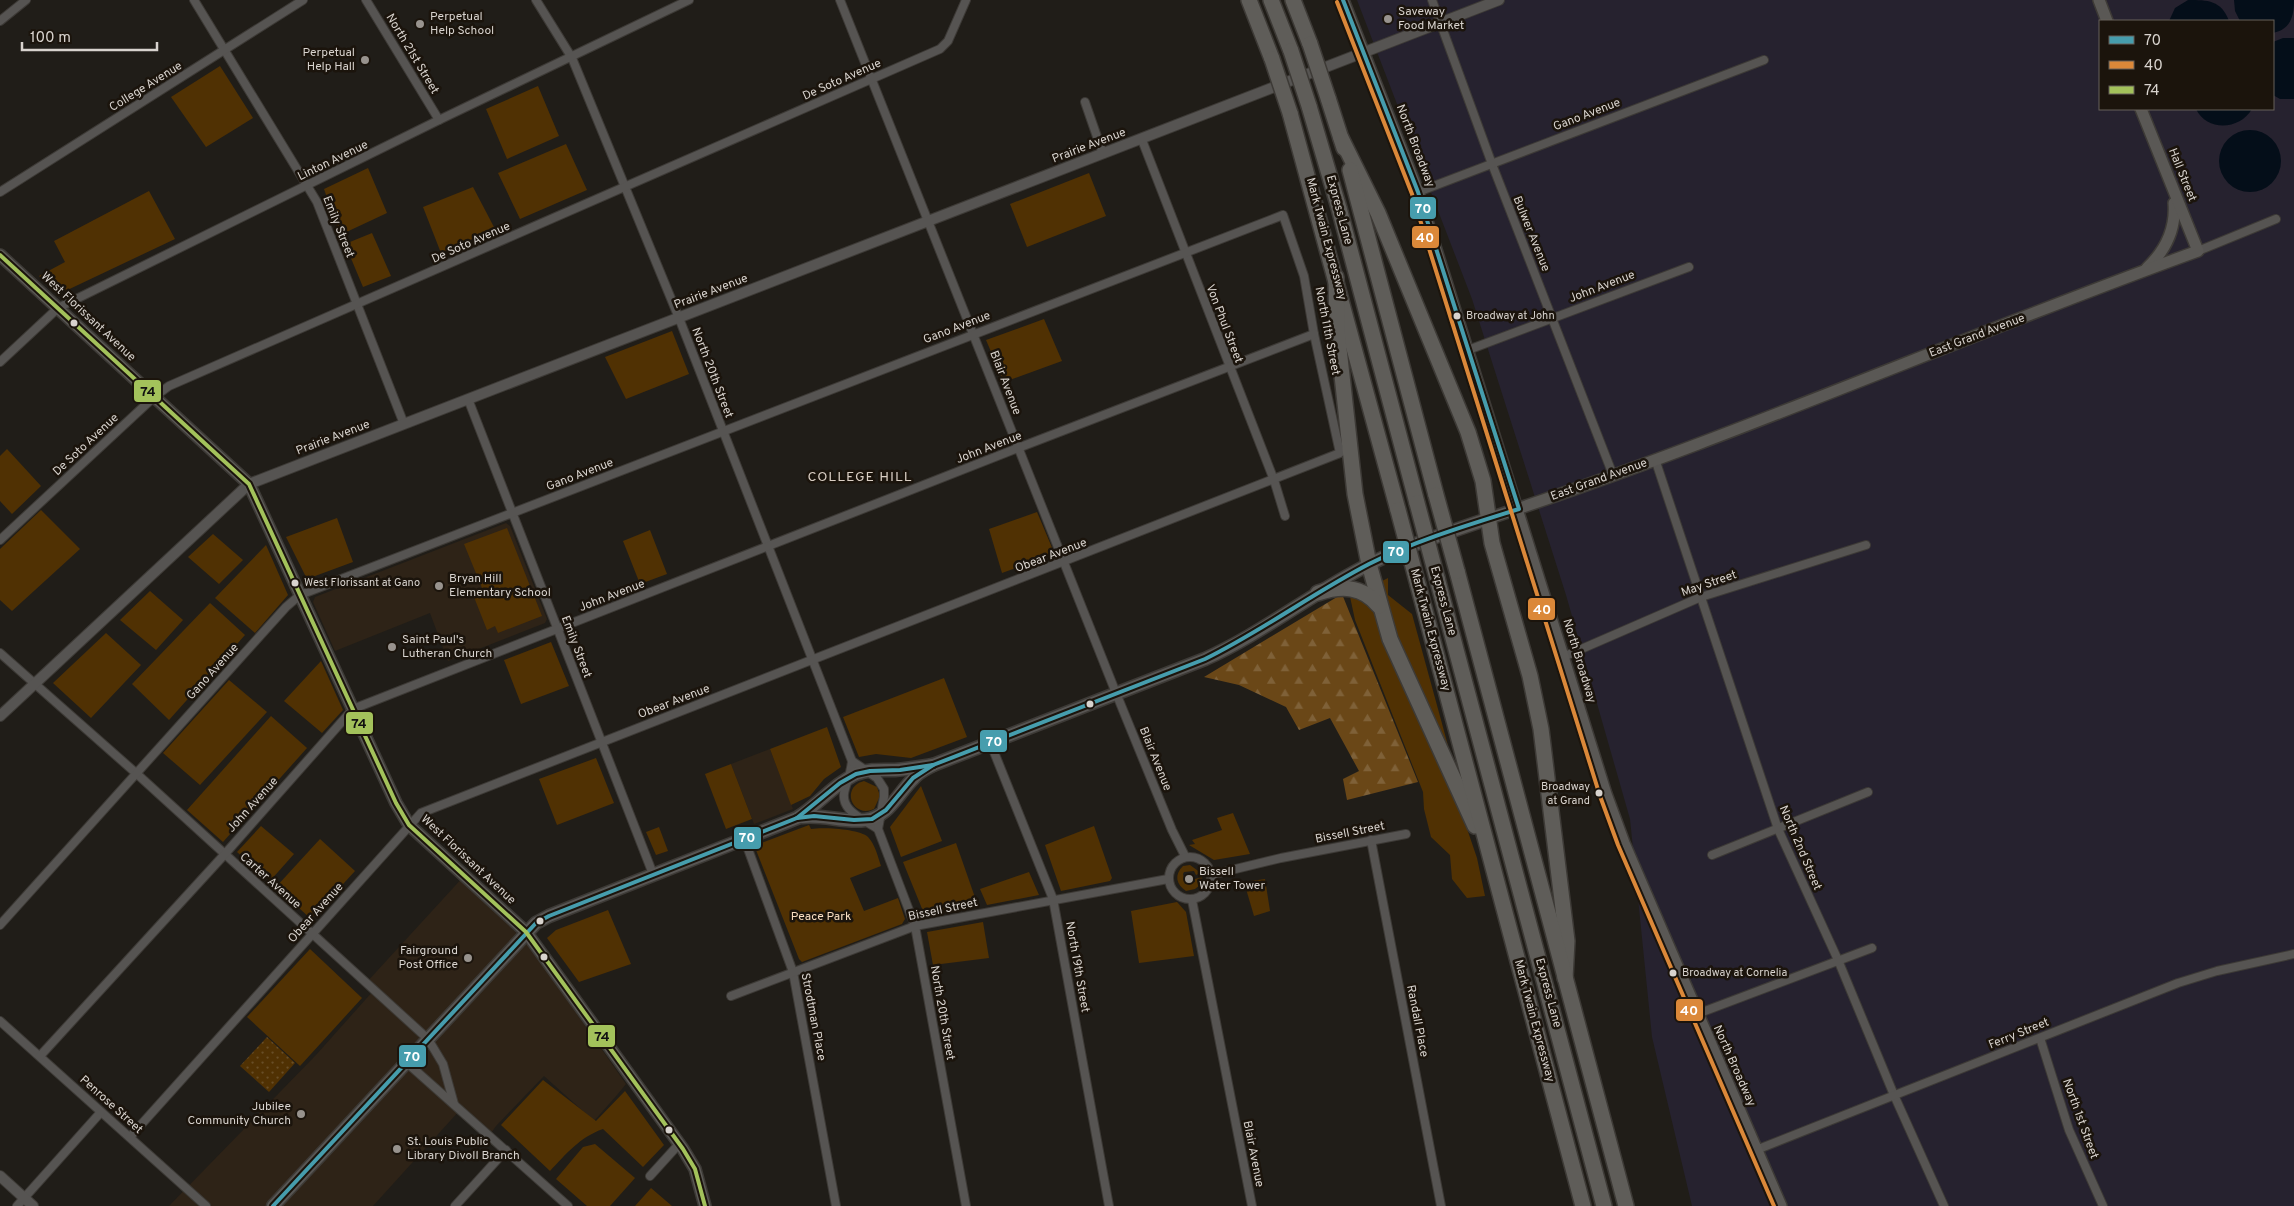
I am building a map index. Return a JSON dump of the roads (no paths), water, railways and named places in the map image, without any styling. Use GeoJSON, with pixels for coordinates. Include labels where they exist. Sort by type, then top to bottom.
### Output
{"type":"FeatureCollection","features":[{"type":"Feature","properties":{"kind":"highway","name":"Mark Twain Expressway"},"geometry":{"type":"LineString","coordinates":[[1250,0],[1290,113],[1336,277],[1583,1206]]}},
{"type":"Feature","properties":{"kind":"highway","name":"Express Lane"},"geometry":{"type":"LineString","coordinates":[[1271,0],[1291,51],[1334,192],[1604,1206]]}},
{"type":"Feature","properties":{"kind":"highway"},"geometry":{"type":"LineString","coordinates":[[1293,0],[1310,44],[1341,138],[1626,1206]]}},
{"type":"Feature","properties":{"kind":"highway"},"geometry":{"type":"LineString","coordinates":[[1341,138],[1378,213],[1468,432],[1482,481],[1492,543],[1530,676],[1541,729],[1567,941],[1565,978]]}},
{"type":"Feature","properties":{"kind":"highway"},"geometry":{"type":"LineString","coordinates":[[1336,277],[1337,330],[1355,494],[1380,608],[1395,652],[1430,724],[1493,866]]}},
{"type":"Feature","properties":{"kind":"highway"},"geometry":{"type":"LineString","coordinates":[[1318,593],[1342,587],[1355,588],[1366,593],[1380,608]]}},
{"type":"Feature","properties":{"kind":"main road","name":"North Broadway"},"geometry":{"type":"LineString","coordinates":[[1343,0],[1418,192],[1563,657],[1624,843],[1781,1206]]}},
{"type":"Feature","properties":{"kind":"main road"},"geometry":{"type":"LineString","coordinates":[[2099,0],[2107,20]]}},
{"type":"Feature","properties":{"kind":"main road","name":"Hall Street"},"geometry":{"type":"LineString","coordinates":[[2141,110],[2198,251]]}},
{"type":"Feature","properties":{"kind":"main road"},"geometry":{"type":"LineString","coordinates":[[2146,270],[2162,252],[2172,233],[2175,222],[2174,194]]}},
{"type":"Feature","properties":{"kind":"main road","name":"East Grand Avenue"},"geometry":{"type":"LineString","coordinates":[[797,818],[814,816],[864,820],[880,815],[913,778],[933,765],[1222,651],[1318,593],[1396,551],[1518,509],[1768,418],[2198,251]]}},
{"type":"Feature","properties":{"kind":"main road","name":"West Florissant Avenue"},"geometry":{"type":"LineString","coordinates":[[0,255],[249,484],[396,803],[409,825],[526,932],[696,1169],[705,1206]]}},
{"type":"Feature","properties":{"kind":"main road","name":"East Grand Avenue"},"geometry":{"type":"LineString","coordinates":[[273,1206],[536,923],[653,874],[797,818],[813,808],[830,792],[849,779],[866,771],[933,765]]}},
{"type":"Feature","properties":{"kind":"street"},"geometry":{"type":"LineString","coordinates":[[0,21],[26,0]]}},
{"type":"Feature","properties":{"kind":"street","name":"Emily Street"},"geometry":{"type":"LineString","coordinates":[[194,0],[223,51],[317,202],[404,424]]}},
{"type":"Feature","properties":{"kind":"street","name":"College Avenue"},"geometry":{"type":"LineString","coordinates":[[0,192],[303,0]]}},
{"type":"Feature","properties":{"kind":"street","name":"North 21st Street"},"geometry":{"type":"LineString","coordinates":[[366,0],[439,120]]}},
{"type":"Feature","properties":{"kind":"street","name":"North 20th Street"},"geometry":{"type":"LineString","coordinates":[[536,0],[572,58],[679,318],[852,761],[877,778],[884,790],[878,829],[915,926],[966,1206]]}},
{"type":"Feature","properties":{"kind":"street","name":"Linton Avenue"},"geometry":{"type":"LineString","coordinates":[[0,362],[58,308],[439,120],[572,58],[689,0]]}},
{"type":"Feature","properties":{"kind":"street","name":"Blair Avenue"},"geometry":{"type":"LineString","coordinates":[[840,0],[930,220],[1018,448],[1116,693],[1172,830],[1185,856]]}},
{"type":"Feature","properties":{"kind":"street","name":"De Soto Avenue"},"geometry":{"type":"LineString","coordinates":[[0,540],[154,396],[169,386],[940,49],[948,41],[966,0]]}},
{"type":"Feature","properties":{"kind":"street","name":"Bulwer Avenue"},"geometry":{"type":"LineString","coordinates":[[1432,0],[1492,164],[1613,475]]}},
{"type":"Feature","properties":{"kind":"street","name":"Prairie Avenue"},"geometry":{"type":"LineString","coordinates":[[0,716],[249,484],[930,220],[1142,140],[1499,0]]}},
{"type":"Feature","properties":{"kind":"street","name":"Gano Avenue"},"geometry":{"type":"LineString","coordinates":[[1418,192],[1764,60]]}},
{"type":"Feature","properties":{"kind":"street"},"geometry":{"type":"LineString","coordinates":[[1085,102],[1103,154]]}},
{"type":"Feature","properties":{"kind":"street","name":"Von Phul Street"},"geometry":{"type":"LineString","coordinates":[[1142,140],[1274,480],[1286,516]]}},
{"type":"Feature","properties":{"kind":"street","name":"Gano Avenue"},"geometry":{"type":"LineString","coordinates":[[0,924],[286,607],[300,595],[1284,215]]}},
{"type":"Feature","properties":{"kind":"street","name":"North 11th Street"},"geometry":{"type":"LineString","coordinates":[[1284,215],[1304,276],[1314,334],[1340,453]]}},
{"type":"Feature","properties":{"kind":"street","name":"East Grand Avenue"},"geometry":{"type":"LineString","coordinates":[[2198,251],[2276,219]]}},
{"type":"Feature","properties":{"kind":"street","name":"John Avenue"},"geometry":{"type":"LineString","coordinates":[[1468,350],[1689,267]]}},
{"type":"Feature","properties":{"kind":"street","name":"John Avenue"},"geometry":{"type":"LineString","coordinates":[[40,1056],[224,855],[353,709],[1314,334]]}},
{"type":"Feature","properties":{"kind":"street","name":"Emily Street"},"geometry":{"type":"LineString","coordinates":[[468,399],[653,874]]}},
{"type":"Feature","properties":{"kind":"street","name":"Obear Avenue"},"geometry":{"type":"LineString","coordinates":[[130,1137],[421,813],[1064,563],[1340,453]]}},
{"type":"Feature","properties":{"kind":"street","name":"North 2nd Street"},"geometry":{"type":"LineString","coordinates":[[1655,460],[1778,829],[1838,960],[1894,1095],[1944,1206]]}},
{"type":"Feature","properties":{"kind":"street","name":"May Street"},"geometry":{"type":"LineString","coordinates":[[1563,657],[1701,597],[1866,545]]}},
{"type":"Feature","properties":{"kind":"street","name":"Carter Avenue"},"geometry":{"type":"LineString","coordinates":[[0,653],[137,774],[428,1039],[443,1064],[454,1104]]}},
{"type":"Feature","properties":{"kind":"street","name":"North 19th Street"},"geometry":{"type":"LineString","coordinates":[[990,742],[1053,899],[1110,1206]]}},
{"type":"Feature","properties":{"kind":"street"},"geometry":{"type":"LineString","coordinates":[[852,761],[843,799],[849,810],[878,829]]}},
{"type":"Feature","properties":{"kind":"street"},"geometry":{"type":"LineString","coordinates":[[1712,855],[1868,792]]}},
{"type":"Feature","properties":{"kind":"street","name":"Bissell Street"},"geometry":{"type":"LineString","coordinates":[[1210,875],[1406,834]]}},
{"type":"Feature","properties":{"kind":"street","name":"Strodtman Place"},"geometry":{"type":"LineString","coordinates":[[744,838],[793,972],[836,1206]]}},
{"type":"Feature","properties":{"kind":"street","name":"Randall Place"},"geometry":{"type":"LineString","coordinates":[[1372,840],[1441,1206]]}},
{"type":"Feature","properties":{"kind":"street"},"geometry":{"type":"LineString","coordinates":[[1185,856],[1203,862],[1210,875],[1210,885],[1207,891],[1192,900],[1176,894],[1172,890],[1168,879],[1173,866],[1185,856]]}},
{"type":"Feature","properties":{"kind":"street","name":"Bissell Street"},"geometry":{"type":"LineString","coordinates":[[731,996],[915,926],[1168,879]]}},
{"type":"Feature","properties":{"kind":"street","name":"Blair Avenue"},"geometry":{"type":"LineString","coordinates":[[1192,900],[1252,1206]]}},
{"type":"Feature","properties":{"kind":"street"},"geometry":{"type":"LineString","coordinates":[[1697,1014],[1872,948]]}},
{"type":"Feature","properties":{"kind":"street","name":"Ferry Street"},"geometry":{"type":"LineString","coordinates":[[1756,1150],[2178,982],[2252,962],[2294,954]]}},
{"type":"Feature","properties":{"kind":"street","name":"Penrose Street"},"geometry":{"type":"LineString","coordinates":[[0,1021],[206,1206]]}},
{"type":"Feature","properties":{"kind":"street","name":"North 1st Street"},"geometry":{"type":"LineString","coordinates":[[2040,1038],[2069,1130],[2103,1206]]}},
{"type":"Feature","properties":{"kind":"street"},"geometry":{"type":"LineString","coordinates":[[406,1062],[568,1206]]}},
{"type":"Feature","properties":{"kind":"street"},"geometry":{"type":"LineString","coordinates":[[17,1206],[101,1112]]}},
{"type":"Feature","properties":{"kind":"street"},"geometry":{"type":"LineString","coordinates":[[650,1176],[679,1144]]}},
{"type":"Feature","properties":{"kind":"street"},"geometry":{"type":"LineString","coordinates":[[455,1206],[506,1150]]}},
{"type":"Feature","properties":{"kind":"street"},"geometry":{"type":"LineString","coordinates":[[0,1176],[33,1206]]}},
{"type":"Feature","properties":{"kind":"place","name":"Saveway Food Market"},"geometry":{"type":"Point","coordinates":[1388,19]}},
{"type":"Feature","properties":{"kind":"place","name":"Perpetual Help School"},"geometry":{"type":"Point","coordinates":[420,24]}},
{"type":"Feature","properties":{"kind":"place","name":"Perpetual Help Hall"},"geometry":{"type":"Point","coordinates":[365,60]}},
{"type":"Feature","properties":{"kind":"place","name":"Broadway at John"},"geometry":{"type":"Point","coordinates":[1457,316]}},
{"type":"Feature","properties":{"kind":"place","name":"West Florissant at Gano"},"geometry":{"type":"Point","coordinates":[295,583]}},
{"type":"Feature","properties":{"kind":"place","name":"Bryan Hill Elementary School"},"geometry":{"type":"Point","coordinates":[439,586]}},
{"type":"Feature","properties":{"kind":"place","name":"Saint Paul's Lutheran Church"},"geometry":{"type":"Point","coordinates":[392,647]}},
{"type":"Feature","properties":{"kind":"place","name":"Broadway at Grand"},"geometry":{"type":"Point","coordinates":[1599,793]}},
{"type":"Feature","properties":{"kind":"place","name":"Bissell Water Tower"},"geometry":{"type":"Point","coordinates":[1189,879]}},
{"type":"Feature","properties":{"kind":"place","name":"Fairground Post Office"},"geometry":{"type":"Point","coordinates":[468,958]}},
{"type":"Feature","properties":{"kind":"place","name":"Broadway at Cornelia"},"geometry":{"type":"Point","coordinates":[1673,973]}},
{"type":"Feature","properties":{"kind":"place","name":"Jubilee Community Church"},"geometry":{"type":"Point","coordinates":[301,1114]}},
{"type":"Feature","properties":{"kind":"place","name":"St. Louis Public Library Divoll Branch"},"geometry":{"type":"Point","coordinates":[397,1149]}},
{"type":"Feature","properties":{"kind":"district","name":"COLLEGE HILL"},"geometry":{"type":"Point","coordinates":[860,477]}},
{"type":"Feature","properties":{"kind":"park label","name":"Peace Park"},"geometry":{"type":"Point","coordinates":[821,917]}}]}
